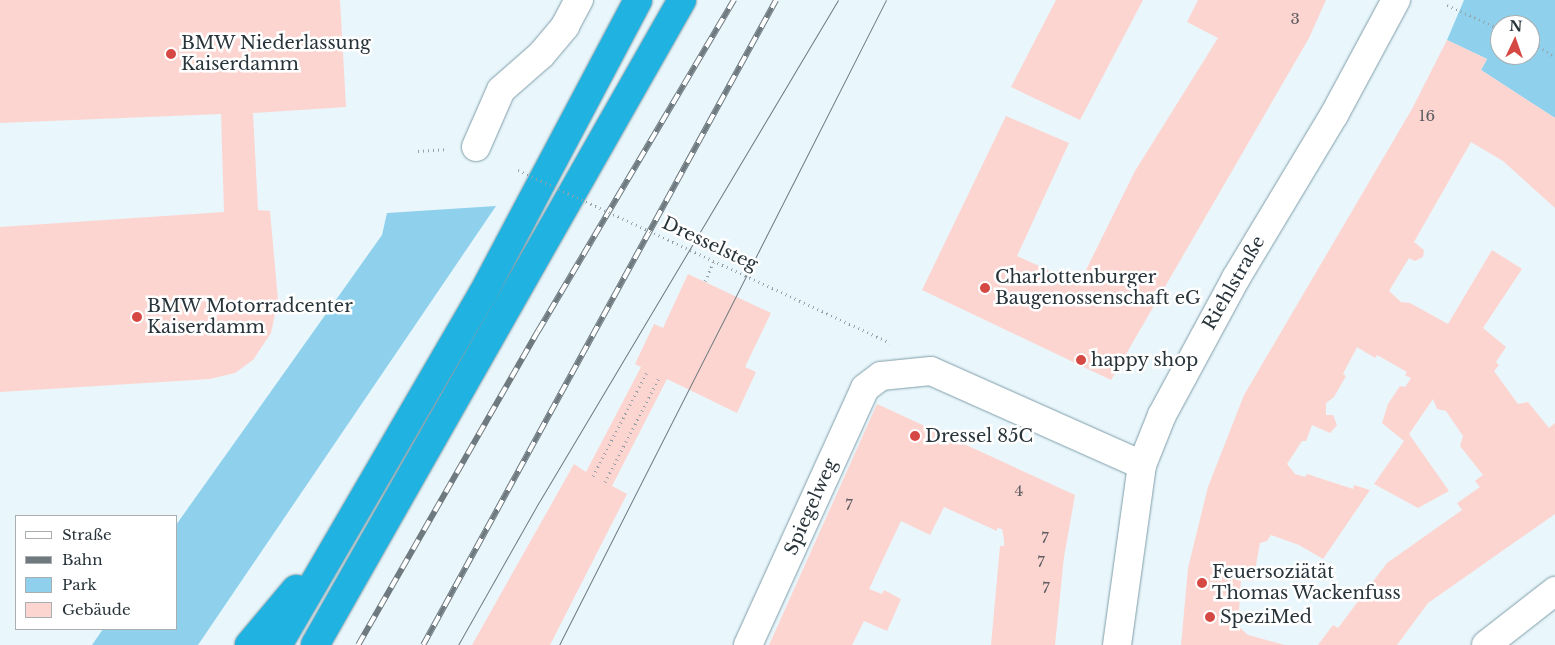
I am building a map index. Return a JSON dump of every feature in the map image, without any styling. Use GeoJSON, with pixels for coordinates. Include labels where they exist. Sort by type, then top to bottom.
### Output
{"type":"FeatureCollection","features":[{"type":"Feature","properties":{"kind":"highway"},"geometry":{"type":"LineString","coordinates":[[278,645],[483,293],[638,0]]}},
{"type":"Feature","properties":{"kind":"highway"},"geometry":{"type":"LineString","coordinates":[[315,645],[682,0]]}},
{"type":"Feature","properties":{"kind":"highway"},"geometry":{"type":"LineString","coordinates":[[249,645],[343,532]]}},
{"type":"Feature","properties":{"kind":"street"},"geometry":{"type":"LineString","coordinates":[[476,147],[501,90],[542,55],[565,26],[579,0]]}},
{"type":"Feature","properties":{"kind":"street","name":"Riehlstraße"},"geometry":{"type":"LineString","coordinates":[[1117,645],[1142,465],[1162,415],[1236,278],[1334,115],[1396,0]]}},
{"type":"Feature","properties":{"kind":"street","name":"Spiegelweg"},"geometry":{"type":"LineString","coordinates":[[748,645],[865,388],[881,376],[931,371],[1142,465]]}},
{"type":"Feature","properties":{"kind":"street"},"geometry":{"type":"LineString","coordinates":[[1486,645],[1555,591]]}},
{"type":"Feature","properties":{"kind":"path"},"geometry":{"type":"LineString","coordinates":[[1447,5],[1490,24]]}},
{"type":"Feature","properties":{"kind":"path"},"geometry":{"type":"LineString","coordinates":[[1540,47],[1555,57]]}},
{"type":"Feature","properties":{"kind":"path","name":"Dresselsteg"},"geometry":{"type":"LineString","coordinates":[[518,170],[890,343]]}},
{"type":"Feature","properties":{"kind":"path"},"geometry":{"type":"LineString","coordinates":[[705,281],[714,261]]}},
{"type":"Feature","properties":{"kind":"path"},"geometry":{"type":"LineString","coordinates":[[593,476],[648,370]]}},
{"type":"Feature","properties":{"kind":"path"},"geometry":{"type":"LineString","coordinates":[[605,482],[660,376]]}},
{"type":"Feature","properties":{"kind":"green space"},"geometry":{"type":"Polygon","coordinates":[[[1464,0],[1555,0],[1555,118],[1481,70],[1487,59],[1447,40],[1464,0]]]}},
{"type":"Feature","properties":{"kind":"green space"},"geometry":{"type":"Polygon","coordinates":[[[496,206],[198,645],[92,645],[102,630],[178,630],[178,522],[382,235],[387,213],[496,206]]]}},
{"type":"Feature","properties":{"kind":"building"},"geometry":{"type":"Polygon","coordinates":[[[0,0],[340,0],[346,107],[253,113],[258,210],[270,211],[278,300],[271,333],[253,360],[235,373],[210,379],[0,392],[0,227],[224,212],[221,114],[0,123],[0,0]]]}},
{"type":"Feature","properties":{"kind":"building"},"geometry":{"type":"Polygon","coordinates":[[[1056,0],[1143,0],[1080,120],[1011,87],[1056,0]]]}},
{"type":"Feature","properties":{"kind":"building"},"geometry":{"type":"Polygon","coordinates":[[[1198,0],[1326,0],[1309,38],[1111,380],[922,290],[1006,116],[1069,143],[1017,256],[1079,284],[1135,171],[1218,38],[1187,22],[1198,0]]]}},
{"type":"Feature","properties":{"kind":"building"},"geometry":{"type":"Polygon","coordinates":[[[1447,40],[1487,59],[1481,70],[1555,118],[1555,208],[1503,161],[1471,142],[1414,242],[1424,250],[1423,257],[1415,261],[1409,258],[1389,291],[1401,302],[1410,303],[1448,324],[1492,250],[1522,269],[1483,328],[1506,347],[1496,362],[1499,365],[1494,371],[1518,404],[1528,402],[1549,428],[1555,423],[1555,514],[1428,603],[1397,645],[1318,645],[1333,625],[1338,628],[1387,563],[1462,510],[1457,503],[1480,487],[1475,481],[1483,475],[1460,446],[1463,436],[1446,411],[1437,409],[1433,399],[1409,434],[1449,491],[1418,508],[1374,484],[1404,441],[1382,423],[1388,404],[1400,386],[1405,387],[1411,378],[1405,375],[1407,372],[1377,355],[1375,358],[1357,347],[1343,374],[1346,376],[1334,397],[1326,403],[1326,415],[1333,415],[1337,425],[1330,433],[1312,425],[1306,441],[1302,441],[1287,464],[1295,474],[1305,477],[1307,474],[1353,489],[1354,485],[1370,490],[1323,559],[1299,545],[1271,535],[1267,541],[1260,543],[1253,581],[1241,579],[1238,626],[1248,635],[1285,645],[1181,645],[1188,568],[1208,487],[1244,395],[1412,109],[1447,40]]]}},
{"type":"Feature","properties":{"kind":"building"},"geometry":{"type":"Polygon","coordinates":[[[688,274],[771,313],[745,367],[756,372],[737,413],[667,379],[612,486],[627,494],[550,645],[472,645],[574,464],[586,472],[641,367],[635,364],[654,324],[663,328],[688,274]]]}},
{"type":"Feature","properties":{"kind":"building"},"geometry":{"type":"Polygon","coordinates":[[[877,404],[1075,495],[1064,557],[1055,645],[991,645],[1000,546],[1004,546],[1002,529],[997,528],[997,531],[944,507],[930,535],[901,521],[869,589],[882,594],[884,590],[901,599],[887,631],[864,621],[852,645],[769,645],[877,404]]]}},
{"type":"Feature","properties":{"kind":"tram line"},"geometry":{"type":"LineString","coordinates":[[458,645],[539,502],[838,0]]}},
{"type":"Feature","properties":{"kind":"tram line"},"geometry":{"type":"LineString","coordinates":[[559,645],[886,0]]}},
{"type":"Feature","properties":{"kind":"railway"},"geometry":{"type":"LineString","coordinates":[[358,645],[538,331],[734,0]]}},
{"type":"Feature","properties":{"kind":"railway"},"geometry":{"type":"LineString","coordinates":[[423,645],[776,0]]}},
{"type":"Feature","properties":{"kind":"place","name":"BMW Niederlassung Kaiserdamm"},"geometry":{"type":"Point","coordinates":[171,54]}},
{"type":"Feature","properties":{"kind":"place","name":"Charlottenburger Baugenossenschaft eG"},"geometry":{"type":"Point","coordinates":[985,288]}},
{"type":"Feature","properties":{"kind":"place","name":"BMW Motorradcenter Kaiserdamm"},"geometry":{"type":"Point","coordinates":[137,317]}},
{"type":"Feature","properties":{"kind":"place","name":"happy shop"},"geometry":{"type":"Point","coordinates":[1081,360]}},
{"type":"Feature","properties":{"kind":"place","name":"Dressel 85C"},"geometry":{"type":"Point","coordinates":[915,436]}},
{"type":"Feature","properties":{"kind":"place","name":"Feuersoziätät Thomas Wackenfuss"},"geometry":{"type":"Point","coordinates":[1202,583]}},
{"type":"Feature","properties":{"kind":"place","name":"SpeziMed"},"geometry":{"type":"Point","coordinates":[1210,617]}}]}
